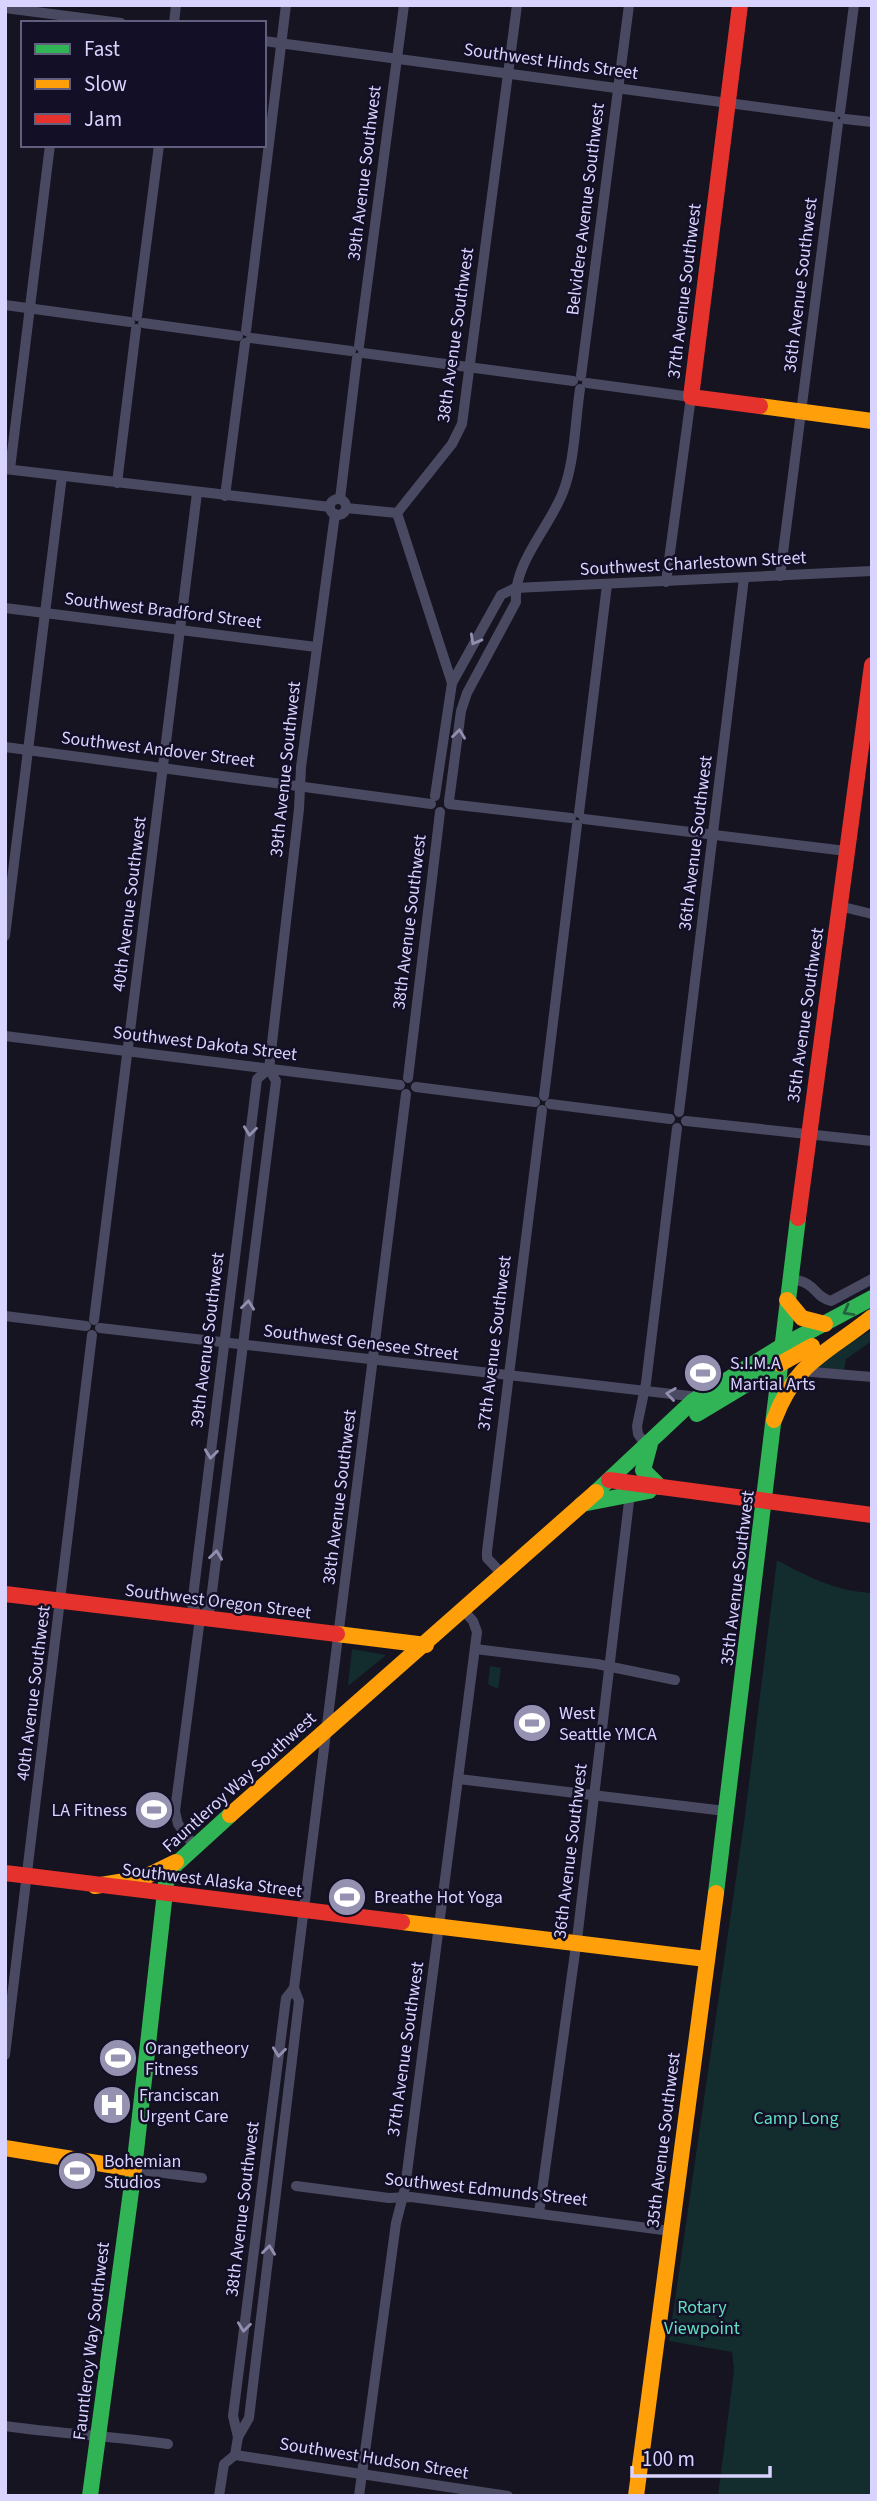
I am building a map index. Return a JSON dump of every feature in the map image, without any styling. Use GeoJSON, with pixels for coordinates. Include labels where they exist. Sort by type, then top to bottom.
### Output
{"type":"FeatureCollection","features":[{"type":"Feature","properties":{"kind":"main road","name":"37th Avenue Southwest"},"geometry":{"type":"LineString","coordinates":[[691,397],[740,5]]}},
{"type":"Feature","properties":{"kind":"main road"},"geometry":{"type":"LineString","coordinates":[[691,397],[872,421]]}},
{"type":"Feature","properties":{"kind":"main road","name":"35th Avenue Southwest"},"geometry":{"type":"LineString","coordinates":[[636,2496],[766,1501],[787,1300],[808,1136],[872,665]]}},
{"type":"Feature","properties":{"kind":"main road","name":"Fauntleroy Way Southwest"},"geometry":{"type":"LineString","coordinates":[[649,1446],[660,1430],[700,1398],[782,1346],[872,1298]]}},
{"type":"Feature","properties":{"kind":"main road"},"geometry":{"type":"LineString","coordinates":[[787,1300],[802,1318],[825,1324]]}},
{"type":"Feature","properties":{"kind":"main road"},"geometry":{"type":"LineString","coordinates":[[774,1420],[783,1394],[798,1371],[872,1315]]}},
{"type":"Feature","properties":{"kind":"main road","name":"Fauntleroy Way Southwest"},"geometry":{"type":"LineString","coordinates":[[90,2496],[170,1872],[194,1846],[327,1727],[426,1645],[502,1574],[649,1446],[780,1364],[872,1315]]}},
{"type":"Feature","properties":{"kind":"main road"},"geometry":{"type":"LineString","coordinates":[[649,1446],[643,1470],[666,1488]]}},
{"type":"Feature","properties":{"kind":"main road"},"geometry":{"type":"LineString","coordinates":[[609,1480],[634,1488]]}},
{"type":"Feature","properties":{"kind":"main road"},"geometry":{"type":"LineString","coordinates":[[582,1504],[634,1488],[666,1488],[872,1515]]}},
{"type":"Feature","properties":{"kind":"main road","name":"Southwest Oregon Street"},"geometry":{"type":"LineString","coordinates":[[5,1594],[426,1645]]}},
{"type":"Feature","properties":{"kind":"main road"},"geometry":{"type":"LineString","coordinates":[[95,1886],[143,1878],[179,1860]]}},
{"type":"Feature","properties":{"kind":"main road","name":"Southwest Alaska Street"},"geometry":{"type":"LineString","coordinates":[[5,1873],[706,1959]]}},
{"type":"Feature","properties":{"kind":"main road"},"geometry":{"type":"LineString","coordinates":[[5,2148],[134,2169]]}},
{"type":"Feature","properties":{"kind":"street"},"geometry":{"type":"LineString","coordinates":[[225,496],[286,5]]}},
{"type":"Feature","properties":{"kind":"street","name":"39th Avenue Southwest"},"geometry":{"type":"LineString","coordinates":[[343,503],[357,352],[404,5]]}},
{"type":"Feature","properties":{"kind":"street","name":"38th Avenue Southwest"},"geometry":{"type":"LineString","coordinates":[[397,513],[459,434],[517,5]]}},
{"type":"Feature","properties":{"kind":"street","name":"Belvidere Avenue Southwest"},"geometry":{"type":"LineString","coordinates":[[449,803],[461,711],[467,693],[516,602],[515,588],[563,493],[629,5]]}},
{"type":"Feature","properties":{"kind":"street","name":"36th Avenue Southwest"},"geometry":{"type":"LineString","coordinates":[[780,576],[854,5]]}},
{"type":"Feature","properties":{"kind":"street"},"geometry":{"type":"LineString","coordinates":[[5,8],[107,21]]}},
{"type":"Feature","properties":{"kind":"street","name":"Southwest Hinds Street"},"geometry":{"type":"LineString","coordinates":[[266,41],[872,122]]}},
{"type":"Feature","properties":{"kind":"street"},"geometry":{"type":"LineString","coordinates":[[50,147],[8,469],[332,511],[332,501],[397,513],[452,683]]}},
{"type":"Feature","properties":{"kind":"street"},"geometry":{"type":"LineString","coordinates":[[117,483],[159,147]]}},
{"type":"Feature","properties":{"kind":"street"},"geometry":{"type":"LineString","coordinates":[[5,305],[691,397]]}},
{"type":"Feature","properties":{"kind":"street","name":"37th Avenue Southwest"},"geometry":{"type":"LineString","coordinates":[[666,582],[691,397]]}},
{"type":"Feature","properties":{"kind":"street"},"geometry":{"type":"LineString","coordinates":[[5,936],[62,476]]}},
{"type":"Feature","properties":{"kind":"street","name":"40th Avenue Southwest"},"geometry":{"type":"LineString","coordinates":[[5,2055],[197,493]]}},
{"type":"Feature","properties":{"kind":"street","name":"39th Avenue Southwest"},"geometry":{"type":"LineString","coordinates":[[194,1846],[177,1824],[175,1811],[200,1618],[209,1608],[276,1081],[269,1069],[332,511]]}},
{"type":"Feature","properties":{"kind":"street","name":"Southwest Charlestown Street"},"geometry":{"type":"LineString","coordinates":[[515,588],[872,571]]}},
{"type":"Feature","properties":{"kind":"street","name":"36th Avenue Southwest"},"geometry":{"type":"LineString","coordinates":[[649,1446],[636,1431],[641,1393],[646,1383],[744,578]]}},
{"type":"Feature","properties":{"kind":"street","name":"37th Avenue Southwest"},"geometry":{"type":"LineString","coordinates":[[502,1574],[488,1558],[487,1551],[607,585]]}},
{"type":"Feature","properties":{"kind":"street","name":"Belvidere Avenue Southwest"},"geometry":{"type":"LineString","coordinates":[[433,800],[452,683],[501,595],[515,588]]}},
{"type":"Feature","properties":{"kind":"street","name":"Southwest Bradford Street"},"geometry":{"type":"LineString","coordinates":[[5,608],[316,647]]}},
{"type":"Feature","properties":{"kind":"street","name":"Southwest Andover Street"},"geometry":{"type":"LineString","coordinates":[[5,747],[300,786],[433,800],[443,795],[449,803]]}},
{"type":"Feature","properties":{"kind":"street"},"geometry":{"type":"LineString","coordinates":[[433,800],[433,809],[440,812],[449,803],[846,851]]}},
{"type":"Feature","properties":{"kind":"street","name":"38th Avenue Southwest"},"geometry":{"type":"LineString","coordinates":[[219,2496],[224,2464],[235,2455],[238,2437],[233,2416],[286,1998],[294,1988],[306,1910],[440,812]]}},
{"type":"Feature","properties":{"kind":"street"},"geometry":{"type":"LineString","coordinates":[[839,906],[872,915]]}},
{"type":"Feature","properties":{"kind":"street","name":"Southwest Dakota Street"},"geometry":{"type":"LineString","coordinates":[[5,1036],[808,1136],[871,1141]]}},
{"type":"Feature","properties":{"kind":"street","name":"39th Avenue Southwest"},"geometry":{"type":"LineString","coordinates":[[200,1618],[192,1605],[257,1079],[269,1069]]}},
{"type":"Feature","properties":{"kind":"street"},"geometry":{"type":"LineString","coordinates":[[790,1279],[811,1284],[824,1299],[831,1301],[872,1279]]}},
{"type":"Feature","properties":{"kind":"street","name":"Southwest Genesee Street"},"geometry":{"type":"LineString","coordinates":[[5,1316],[509,1378],[700,1398]]}},
{"type":"Feature","properties":{"kind":"street"},"geometry":{"type":"LineString","coordinates":[[798,1371],[872,1377]]}},
{"type":"Feature","properties":{"kind":"street","name":"36th Avenue Southwest"},"geometry":{"type":"LineString","coordinates":[[538,2213],[576,1943],[634,1488]]}},
{"type":"Feature","properties":{"kind":"street","name":"37th Avenue Southwest"},"geometry":{"type":"LineString","coordinates":[[359,2496],[441,1927],[475,1648],[475,1625],[463,1610]]}},
{"type":"Feature","properties":{"kind":"street"},"geometry":{"type":"LineString","coordinates":[[475,1648],[675,1680]]}},
{"type":"Feature","properties":{"kind":"street"},"geometry":{"type":"LineString","coordinates":[[459,1779],[725,1811]]}},
{"type":"Feature","properties":{"kind":"street"},"geometry":{"type":"LineString","coordinates":[[134,2169],[202,2178]]}},
{"type":"Feature","properties":{"kind":"street","name":"Southwest Edmunds Street"},"geometry":{"type":"LineString","coordinates":[[296,2186],[671,2231]]}},
{"type":"Feature","properties":{"kind":"street"},"geometry":{"type":"LineString","coordinates":[[5,2426],[168,2444]]}},
{"type":"Feature","properties":{"kind":"street","name":"Southwest Hudson Street"},"geometry":{"type":"LineString","coordinates":[[235,2455],[502,2495]]}},
{"type":"Feature","properties":{"kind":"green space"},"geometry":{"type":"Polygon","coordinates":[[[872,1330],[872,1341],[846,1359],[844,1371],[809,1367],[872,1330]]]}},
{"type":"Feature","properties":{"kind":"green space","name":"Camp Long"},"geometry":{"type":"Polygon","coordinates":[[[777,1560],[823,1582],[872,1593],[872,2496],[718,2496],[734,2370],[732,2352],[669,2341],[744,1823],[777,1560]]]}},
{"type":"Feature","properties":{"kind":"green space"},"geometry":{"type":"Polygon","coordinates":[[[352,1649],[386,1655],[348,1686],[352,1649]]]}},
{"type":"Feature","properties":{"kind":"green space"},"geometry":{"type":"Polygon","coordinates":[[[490,1666],[501,1668],[498,1689],[488,1684],[490,1666]]]}},
{"type":"Feature","properties":{"kind":"traffic: fast"},"geometry":{"type":"LineString","coordinates":[[716,1893],[798,1218]]}},
{"type":"Feature","properties":{"kind":"traffic: fast"},"geometry":{"type":"LineString","coordinates":[[784,1345],[872,1298]]}},
{"type":"Feature","properties":{"kind":"traffic: fast"},"geometry":{"type":"LineString","coordinates":[[596,1492],[693,1401],[782,1346]]}},
{"type":"Feature","properties":{"kind":"traffic: fast"},"geometry":{"type":"LineString","coordinates":[[697,1414],[780,1364]]}},
{"type":"Feature","properties":{"kind":"traffic: fast"},"geometry":{"type":"LineString","coordinates":[[650,1444],[643,1470],[660,1487]]}},
{"type":"Feature","properties":{"kind":"traffic: fast"},"geometry":{"type":"LineString","coordinates":[[582,1504],[649,1491]]}},
{"type":"Feature","properties":{"kind":"traffic: fast"},"geometry":{"type":"LineString","coordinates":[[90,2496],[134,2169],[166,1883],[174,1866],[230,1815]]}},
{"type":"Feature","properties":{"kind":"traffic: slow"},"geometry":{"type":"LineString","coordinates":[[760,406],[872,421]]}},
{"type":"Feature","properties":{"kind":"traffic: slow"},"geometry":{"type":"LineString","coordinates":[[787,1300],[802,1318],[825,1324]]}},
{"type":"Feature","properties":{"kind":"traffic: slow"},"geometry":{"type":"LineString","coordinates":[[774,1420],[792,1384],[803,1371],[872,1317]]}},
{"type":"Feature","properties":{"kind":"traffic: slow"},"geometry":{"type":"LineString","coordinates":[[780,1364],[812,1346]]}},
{"type":"Feature","properties":{"kind":"traffic: slow"},"geometry":{"type":"LineString","coordinates":[[230,1815],[596,1492]]}},
{"type":"Feature","properties":{"kind":"traffic: slow"},"geometry":{"type":"LineString","coordinates":[[337,1634],[426,1645]]}},
{"type":"Feature","properties":{"kind":"traffic: slow"},"geometry":{"type":"LineString","coordinates":[[95,1886],[143,1878],[176,1862]]}},
{"type":"Feature","properties":{"kind":"traffic: slow"},"geometry":{"type":"LineString","coordinates":[[636,2496],[716,1893]]}},
{"type":"Feature","properties":{"kind":"traffic: slow"},"geometry":{"type":"LineString","coordinates":[[402,1922],[706,1959]]}},
{"type":"Feature","properties":{"kind":"traffic: slow"},"geometry":{"type":"LineString","coordinates":[[5,2148],[134,2169]]}},
{"type":"Feature","properties":{"kind":"traffic: jam"},"geometry":{"type":"LineString","coordinates":[[740,5],[691,397],[760,406]]}},
{"type":"Feature","properties":{"kind":"traffic: jam"},"geometry":{"type":"LineString","coordinates":[[798,1218],[872,665]]}},
{"type":"Feature","properties":{"kind":"traffic: jam"},"geometry":{"type":"LineString","coordinates":[[609,1480],[872,1515]]}},
{"type":"Feature","properties":{"kind":"traffic: jam"},"geometry":{"type":"LineString","coordinates":[[5,1594],[337,1634]]}},
{"type":"Feature","properties":{"kind":"traffic: jam"},"geometry":{"type":"LineString","coordinates":[[5,1873],[402,1922]]}},
{"type":"Feature","properties":{"kind":"place","name":"S.I.M.A Martial Arts"},"geometry":{"type":"Point","coordinates":[703,1373]}},
{"type":"Feature","properties":{"kind":"place","name":"West Seattle YMCA"},"geometry":{"type":"Point","coordinates":[532,1723]}},
{"type":"Feature","properties":{"kind":"place","name":"LA Fitness"},"geometry":{"type":"Point","coordinates":[154,1810]}},
{"type":"Feature","properties":{"kind":"place","name":"Breathe Hot Yoga"},"geometry":{"type":"Point","coordinates":[347,1897]}},
{"type":"Feature","properties":{"kind":"place","name":"Orangetheory Fitness"},"geometry":{"type":"Point","coordinates":[118,2058]}},
{"type":"Feature","properties":{"kind":"place","name":"Franciscan Urgent Care"},"geometry":{"type":"Point","coordinates":[112,2105]}},
{"type":"Feature","properties":{"kind":"place","name":"Bohemian Studios"},"geometry":{"type":"Point","coordinates":[77,2171]}},
{"type":"Feature","properties":{"kind":"park label","name":"Rotary Viewpoint"},"geometry":{"type":"Point","coordinates":[702,2317]}}]}
